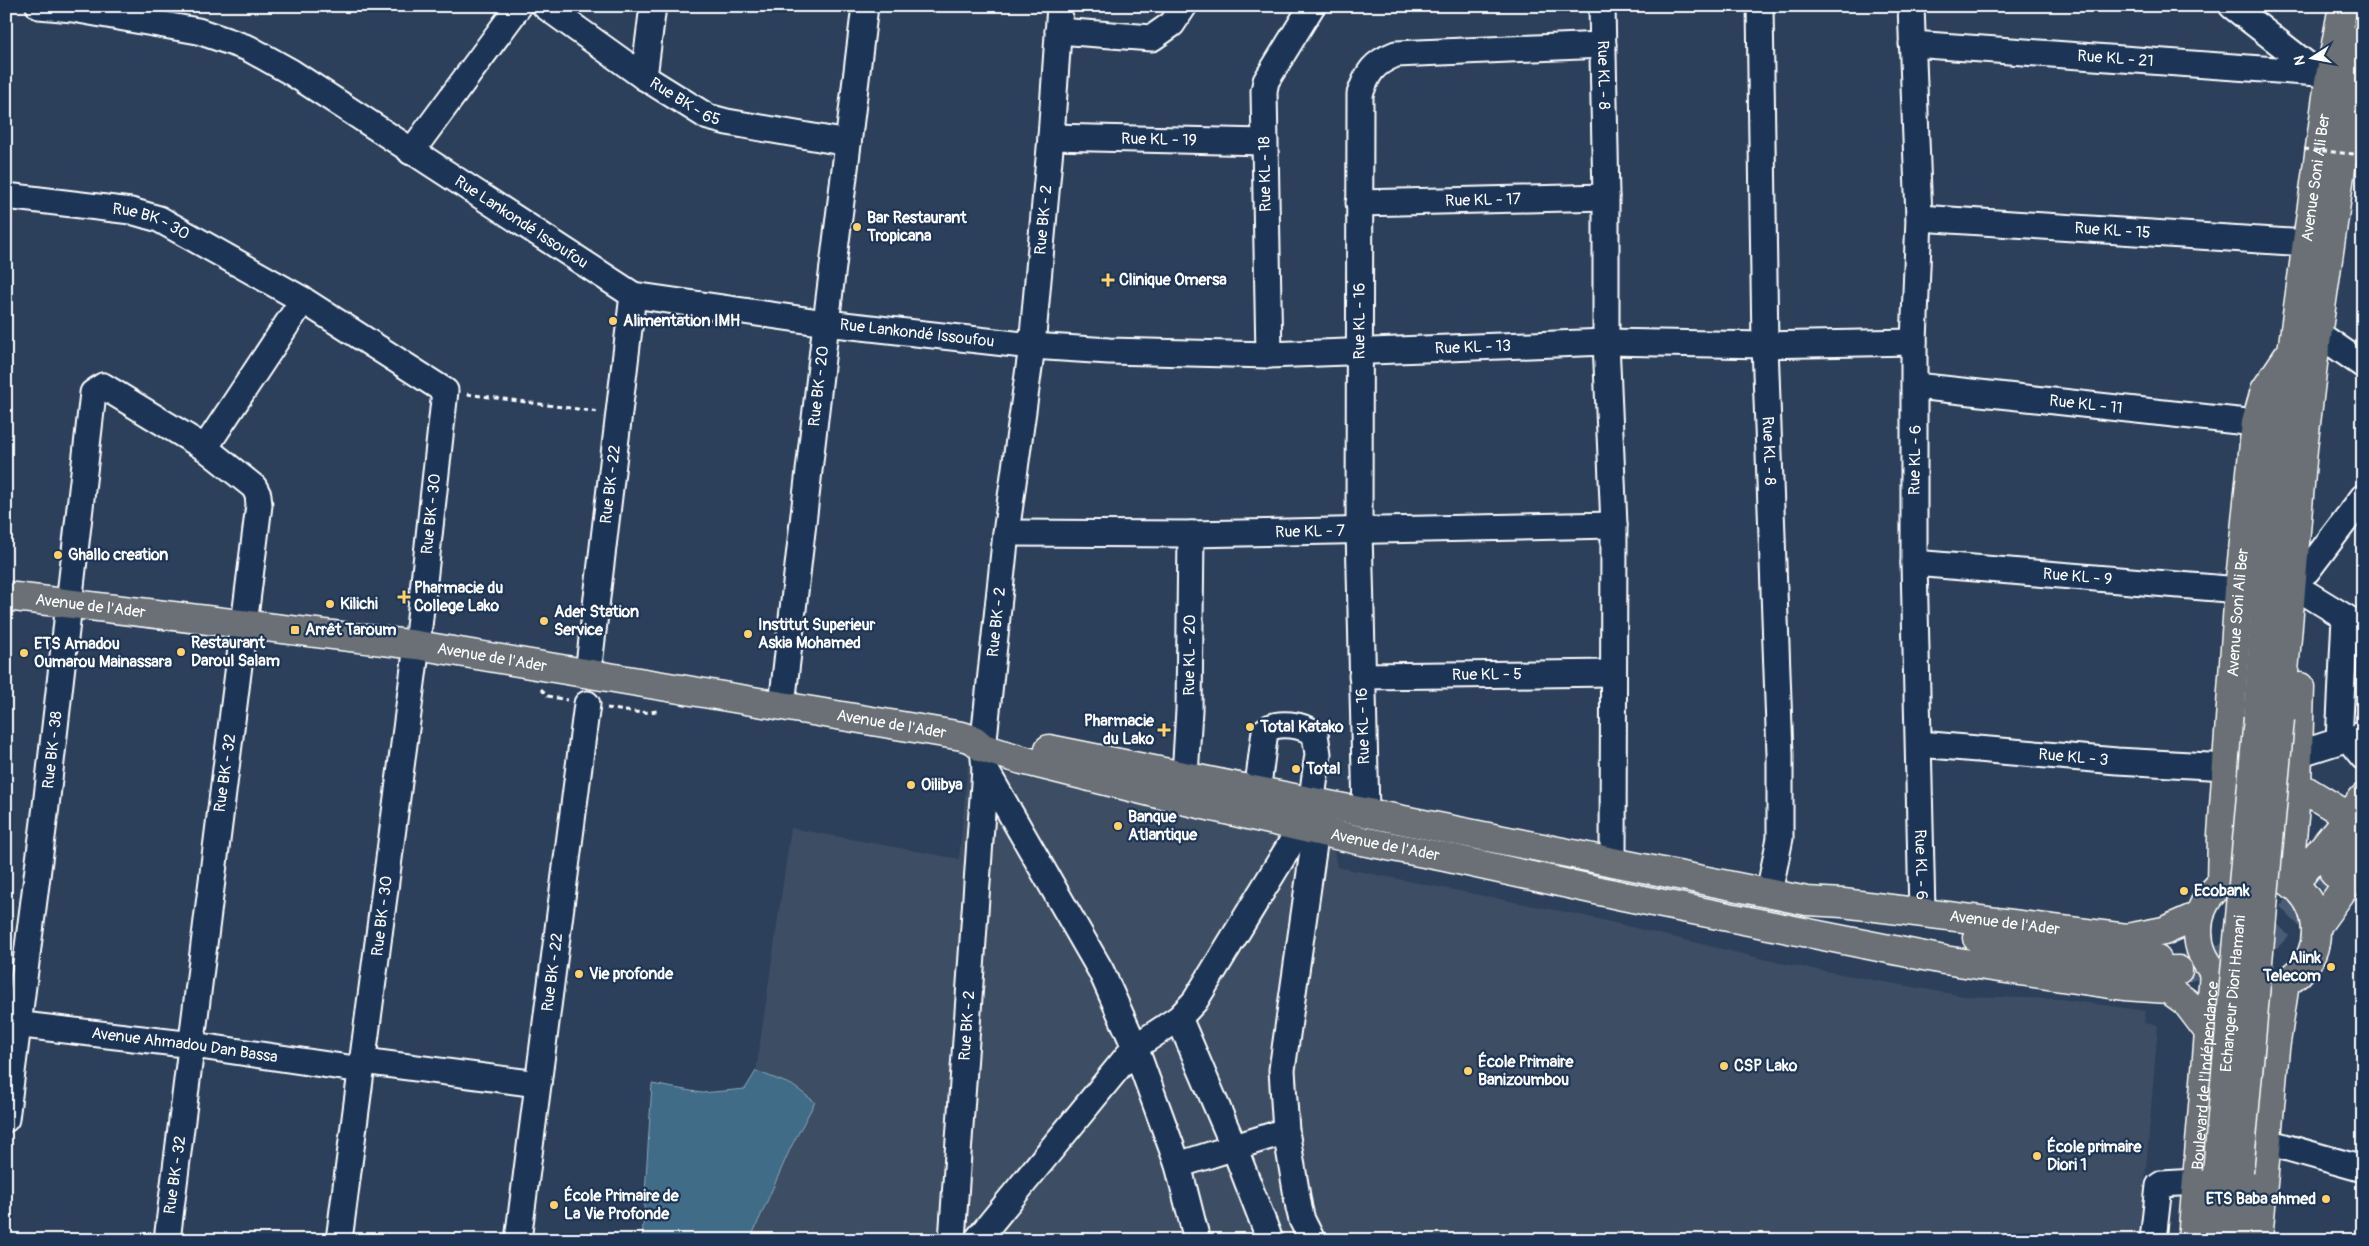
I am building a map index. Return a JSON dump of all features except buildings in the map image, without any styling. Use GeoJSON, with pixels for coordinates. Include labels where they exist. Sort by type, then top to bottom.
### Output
{"type":"FeatureCollection","features":[{"type":"Feature","properties":{"kind":"main road","name":"Avenue Soni Ali Ber"},"geometry":{"type":"LineString","coordinates":[[2269,718],[2303,449],[2302,357],[2306,243],[2323,77],[2343,6]]}},
{"type":"Feature","properties":{"kind":"main road","name":"Avenue Soni Ali Ber"},"geometry":{"type":"LineString","coordinates":[[2221,884],[2239,590],[2256,423],[2265,390],[2302,357],[2317,333],[2357,103],[2363,37]]}},
{"type":"Feature","properties":{"kind":"main road","name":"Avenue Soni Ali Ber"},"geometry":{"type":"LineString","coordinates":[[2291,883],[2297,785],[2301,655],[2306,582],[2323,412],[2323,390],[2302,357]]}},
{"type":"Feature","properties":{"kind":"main road","name":"Avenue de l'Ader"},"geometry":{"type":"LineString","coordinates":[[6,596],[417,645],[782,705],[981,748],[1022,760],[1256,804]]}},
{"type":"Feature","properties":{"kind":"main road","name":"Echangeur Diori Hamani"},"geometry":{"type":"LineString","coordinates":[[2213,1240],[2217,1175],[2269,718]]}},
{"type":"Feature","properties":{"kind":"main road","name":"Avenue de l'Ader"},"geometry":{"type":"LineString","coordinates":[[981,748],[1185,776],[1256,804],[1309,822],[1615,895],[1803,932],[1870,933],[2114,970],[2174,972]]}},
{"type":"Feature","properties":{"kind":"main road"},"geometry":{"type":"LineString","coordinates":[[2297,785],[2358,808]]}},
{"type":"Feature","properties":{"kind":"main road"},"geometry":{"type":"LineString","coordinates":[[2358,808],[2329,867],[2363,839]]}},
{"type":"Feature","properties":{"kind":"main road"},"geometry":{"type":"LineString","coordinates":[[2291,883],[2358,808]]}},
{"type":"Feature","properties":{"kind":"main road","name":"Avenue de l'Ader"},"geometry":{"type":"LineString","coordinates":[[1309,822],[1366,812],[1807,901],[1843,903],[2127,938],[2164,931],[2200,915]]}},
{"type":"Feature","properties":{"kind":"main road"},"geometry":{"type":"LineString","coordinates":[[2316,927],[2363,862]]}},
{"type":"Feature","properties":{"kind":"main road"},"geometry":{"type":"LineString","coordinates":[[2261,872],[2291,883],[2303,894],[2312,909],[2316,927],[2314,944],[2309,960],[2298,973],[2285,983],[2267,990],[2248,990],[2229,983],[2214,972],[2202,955],[2198,935],[2200,915],[2208,898],[2221,884],[2245,873],[2261,872]]}},
{"type":"Feature","properties":{"kind":"main road","name":"Avenue de l'Ader"},"geometry":{"type":"LineString","coordinates":[[1807,901],[1824,911],[1846,919],[2119,959],[2145,961],[2174,972],[2190,986],[2214,972]]}},
{"type":"Feature","properties":{"kind":"main road"},"geometry":{"type":"LineString","coordinates":[[2174,972],[2186,1002],[2208,1031]]}},
{"type":"Feature","properties":{"kind":"main road","name":"Boulevard de l'Indépendance"},"geometry":{"type":"LineString","coordinates":[[2192,1240],[2217,1175],[2208,1031],[2214,972]]}},
{"type":"Feature","properties":{"kind":"main road"},"geometry":{"type":"LineString","coordinates":[[2258,1240],[2275,1049],[2285,983]]}},
{"type":"Feature","properties":{"kind":"main road","name":"Echangeur Diori Hamani"},"geometry":{"type":"LineString","coordinates":[[2217,1175],[2234,1240]]}},
{"type":"Feature","properties":{"kind":"street","name":"Rue Lankondé Issoufou"},"geometry":{"type":"LineString","coordinates":[[39,6],[73,8],[198,31],[248,48],[291,72],[633,295],[826,323],[1032,346]]}},
{"type":"Feature","properties":{"kind":"street"},"geometry":{"type":"LineString","coordinates":[[411,152],[519,6]]}},
{"type":"Feature","properties":{"kind":"street","name":"Rue BK - 65"},"geometry":{"type":"LineString","coordinates":[[545,6],[644,77],[708,117],[848,143]]}},
{"type":"Feature","properties":{"kind":"street"},"geometry":{"type":"LineString","coordinates":[[644,77],[653,6]]}},
{"type":"Feature","properties":{"kind":"street","name":"Rue BK - 20"},"geometry":{"type":"LineString","coordinates":[[782,705],[865,6]]}},
{"type":"Feature","properties":{"kind":"street","name":"Rue BK - 2"},"geometry":{"type":"LineString","coordinates":[[952,1240],[981,748],[1006,533],[1032,346],[1051,136],[1060,6]]}},
{"type":"Feature","properties":{"kind":"street"},"geometry":{"type":"LineString","coordinates":[[1058,31],[1152,38],[1172,24],[1184,6]]}},
{"type":"Feature","properties":{"kind":"street","name":"Rue KL - 18"},"geometry":{"type":"LineString","coordinates":[[1269,355],[1264,91],[1266,81],[1312,6]]}},
{"type":"Feature","properties":{"kind":"street","name":"Rue KL - 8"},"geometry":{"type":"LineString","coordinates":[[1602,6],[1606,197],[1606,342],[1614,525],[1613,863]]}},
{"type":"Feature","properties":{"kind":"street","name":"Rue KL - 8"},"geometry":{"type":"LineString","coordinates":[[1760,6],[1765,345],[1780,754],[1780,838],[1769,893]]}},
{"type":"Feature","properties":{"kind":"street","name":"Rue KL - 6"},"geometry":{"type":"LineString","coordinates":[[1911,6],[1919,218],[1914,342],[1916,386],[1914,563],[1922,913]]}},
{"type":"Feature","properties":{"kind":"street"},"geometry":{"type":"LineString","coordinates":[[2232,6],[2357,103]]}},
{"type":"Feature","properties":{"kind":"street","name":"Rue KL - 21"},"geometry":{"type":"LineString","coordinates":[[1912,44],[2323,77]]}},
{"type":"Feature","properties":{"kind":"street","name":"Rue KL - 16"},"geometry":{"type":"LineString","coordinates":[[1366,812],[1359,531],[1361,352],[1360,94],[1368,74],[1381,60],[1396,54],[1603,45]]}},
{"type":"Feature","properties":{"kind":"street","name":"Rue KL - 19"},"geometry":{"type":"LineString","coordinates":[[1051,136],[1264,142]]}},
{"type":"Feature","properties":{"kind":"street","name":"Rue BK - 30"},"geometry":{"type":"LineString","coordinates":[[6,196],[146,214],[159,219],[303,300],[444,390],[417,645],[339,1240]]}},
{"type":"Feature","properties":{"kind":"street","name":"Rue KL - 17"},"geometry":{"type":"LineString","coordinates":[[1359,203],[1606,197]]}},
{"type":"Feature","properties":{"kind":"street","name":"Rue KL - 15"},"geometry":{"type":"LineString","coordinates":[[1919,218],[2306,243]]}},
{"type":"Feature","properties":{"kind":"street","name":"Rue BK - 22"},"geometry":{"type":"LineString","coordinates":[[588,674],[633,295]]}},
{"type":"Feature","properties":{"kind":"street"},"geometry":{"type":"LineString","coordinates":[[205,448],[303,300]]}},
{"type":"Feature","properties":{"kind":"street"},"geometry":{"type":"LineString","coordinates":[[2317,333],[2363,365]]}},
{"type":"Feature","properties":{"kind":"street","name":"Rue KL - 13"},"geometry":{"type":"LineString","coordinates":[[1032,346],[1109,351],[1269,355],[1606,342],[1765,345],[1914,342]]}},
{"type":"Feature","properties":{"kind":"street","name":"Rue BK - 32"},"geometry":{"type":"LineString","coordinates":[[103,386],[205,448],[254,487],[258,495],[259,505],[217,829],[193,1044],[166,1240]]}},
{"type":"Feature","properties":{"kind":"street","name":"Rue BK - 38"},"geometry":{"type":"LineString","coordinates":[[6,1119],[12,1024],[46,806],[93,393],[103,386]]}},
{"type":"Feature","properties":{"kind":"street","name":"Rue KL - 11"},"geometry":{"type":"LineString","coordinates":[[1916,386],[2256,423]]}},
{"type":"Feature","properties":{"kind":"street"},"geometry":{"type":"LineString","coordinates":[[2298,754],[2355,745],[2354,623],[2306,582],[2363,497]]}},
{"type":"Feature","properties":{"kind":"street","name":"Rue KL - 7"},"geometry":{"type":"LineString","coordinates":[[1006,533],[1191,534],[1614,525]]}},
{"type":"Feature","properties":{"kind":"street","name":"Rue KL - 20"},"geometry":{"type":"LineString","coordinates":[[1185,776],[1189,710],[1191,534]]}},
{"type":"Feature","properties":{"kind":"street","name":"Rue KL - 9"},"geometry":{"type":"LineString","coordinates":[[1914,563],[2239,590]]}},
{"type":"Feature","properties":{"kind":"street","name":"Rue KL - 5"},"geometry":{"type":"LineString","coordinates":[[1362,676],[1613,673]]}},
{"type":"Feature","properties":{"kind":"street","name":"Rue BK - 22"},"geometry":{"type":"LineString","coordinates":[[518,1240],[561,892],[587,704]]}},
{"type":"Feature","properties":{"kind":"street"},"geometry":{"type":"LineString","coordinates":[[1256,804],[1266,731],[1272,728],[1292,725],[1304,727],[1315,734],[1318,742],[1318,754],[1282,1070],[1286,1131],[1299,1208],[1302,1220],[1312,1240]]}},
{"type":"Feature","properties":{"kind":"street","name":"Rue KL - 3"},"geometry":{"type":"LineString","coordinates":[[1919,744],[2117,761],[2227,767]]}},
{"type":"Feature","properties":{"kind":"street"},"geometry":{"type":"LineString","coordinates":[[981,748],[1101,971],[1135,1047],[1178,1165],[1197,1240]]}},
{"type":"Feature","properties":{"kind":"street"},"geometry":{"type":"LineString","coordinates":[[977,1240],[1135,1047],[1179,1018],[1206,986],[1309,822]]}},
{"type":"Feature","properties":{"kind":"street"},"geometry":{"type":"LineString","coordinates":[[1179,1018],[1234,1146],[1270,1240]]}},
{"type":"Feature","properties":{"kind":"street","name":"Avenue Ahmadou Dan Bassa"},"geometry":{"type":"LineString","coordinates":[[12,1024],[538,1084]]}},
{"type":"Feature","properties":{"kind":"street"},"geometry":{"type":"LineString","coordinates":[[1178,1165],[1286,1131]]}},
{"type":"Feature","properties":{"kind":"street"},"geometry":{"type":"LineString","coordinates":[[2267,1142],[2360,1165]]}},
{"type":"Feature","properties":{"kind":"street"},"geometry":{"type":"LineString","coordinates":[[2153,1240],[2159,1186],[2217,1175]]}},
{"type":"Feature","properties":{"kind":"path"},"geometry":{"type":"LineString","coordinates":[[2304,149],[2363,155]]}},
{"type":"Feature","properties":{"kind":"path"},"geometry":{"type":"LineString","coordinates":[[444,390],[620,415]]}},
{"type":"Feature","properties":{"kind":"shaded area"},"geometry":{"type":"Polygon","coordinates":[[[968,765],[1333,844],[1337,867],[1585,916],[1780,963],[1963,996],[2060,999],[2146,1011],[2144,1023],[2158,1025],[2140,1240],[750,1240],[791,1147],[815,1102],[792,1085],[756,1071],[791,828],[959,859],[968,765]]]}},
{"type":"Feature","properties":{"kind":"shaded area"},"geometry":{"type":"Polygon","coordinates":[[[756,1071],[792,1085],[815,1102],[791,1147],[750,1240],[642,1240],[652,1084],[702,1093],[745,1089],[756,1071]]]}},
{"type":"Feature","properties":{"kind":"tunnel"},"geometry":{"type":"LineString","coordinates":[[2178,970],[2229,956],[2269,936],[2333,874]]}},
{"type":"Feature","properties":{"kind":"place","name":"Bar Restaurant Tropicana"},"geometry":{"type":"Point","coordinates":[857,227]}},
{"type":"Feature","properties":{"kind":"place","name":"Clinique Omersa"},"geometry":{"type":"Point","coordinates":[1108,280]}},
{"type":"Feature","properties":{"kind":"place","name":"Alimentation IMH"},"geometry":{"type":"Point","coordinates":[613,321]}},
{"type":"Feature","properties":{"kind":"place","name":"Ghallo creation"},"geometry":{"type":"Point","coordinates":[58,555]}},
{"type":"Feature","properties":{"kind":"place","name":"Pharmacie du College Lako"},"geometry":{"type":"Point","coordinates":[404,597]}},
{"type":"Feature","properties":{"kind":"place","name":"Kilichi"},"geometry":{"type":"Point","coordinates":[330,604]}},
{"type":"Feature","properties":{"kind":"place","name":"Ader Station Service"},"geometry":{"type":"Point","coordinates":[544,621]}},
{"type":"Feature","properties":{"kind":"place","name":"Arrêt Taroum"},"geometry":{"type":"Point","coordinates":[295,630]}},
{"type":"Feature","properties":{"kind":"place","name":"Institut Superieur Askia Mohamed"},"geometry":{"type":"Point","coordinates":[748,634]}},
{"type":"Feature","properties":{"kind":"place","name":"Restaurant Daroul Salam"},"geometry":{"type":"Point","coordinates":[181,652]}},
{"type":"Feature","properties":{"kind":"place","name":"ETS Amadou Oumarou Mainassara"},"geometry":{"type":"Point","coordinates":[24,653]}},
{"type":"Feature","properties":{"kind":"place","name":"Total Katako"},"geometry":{"type":"Point","coordinates":[1250,727]}},
{"type":"Feature","properties":{"kind":"place","name":"Pharmacie du Lako"},"geometry":{"type":"Point","coordinates":[1164,730]}},
{"type":"Feature","properties":{"kind":"place","name":"Total"},"geometry":{"type":"Point","coordinates":[1296,769]}},
{"type":"Feature","properties":{"kind":"place","name":"Oilibya"},"geometry":{"type":"Point","coordinates":[911,785]}},
{"type":"Feature","properties":{"kind":"place","name":"Banque Atlantique"},"geometry":{"type":"Point","coordinates":[1118,826]}},
{"type":"Feature","properties":{"kind":"place","name":"Ecobank"},"geometry":{"type":"Point","coordinates":[2184,891]}},
{"type":"Feature","properties":{"kind":"place","name":"Alink Telecom"},"geometry":{"type":"Point","coordinates":[2331,967]}},
{"type":"Feature","properties":{"kind":"place","name":"Vie profonde"},"geometry":{"type":"Point","coordinates":[579,974]}},
{"type":"Feature","properties":{"kind":"place","name":"CSP Lako"},"geometry":{"type":"Point","coordinates":[1724,1066]}},
{"type":"Feature","properties":{"kind":"place","name":"École Primaire Banizoumbou"},"geometry":{"type":"Point","coordinates":[1468,1071]}},
{"type":"Feature","properties":{"kind":"place","name":"École primaire Diori 1"},"geometry":{"type":"Point","coordinates":[2037,1156]}},
{"type":"Feature","properties":{"kind":"place","name":"ETS Baba ahmed"},"geometry":{"type":"Point","coordinates":[2326,1199]}},
{"type":"Feature","properties":{"kind":"place","name":"École Primaire de La Vie Profonde"},"geometry":{"type":"Point","coordinates":[554,1205]}}]}
